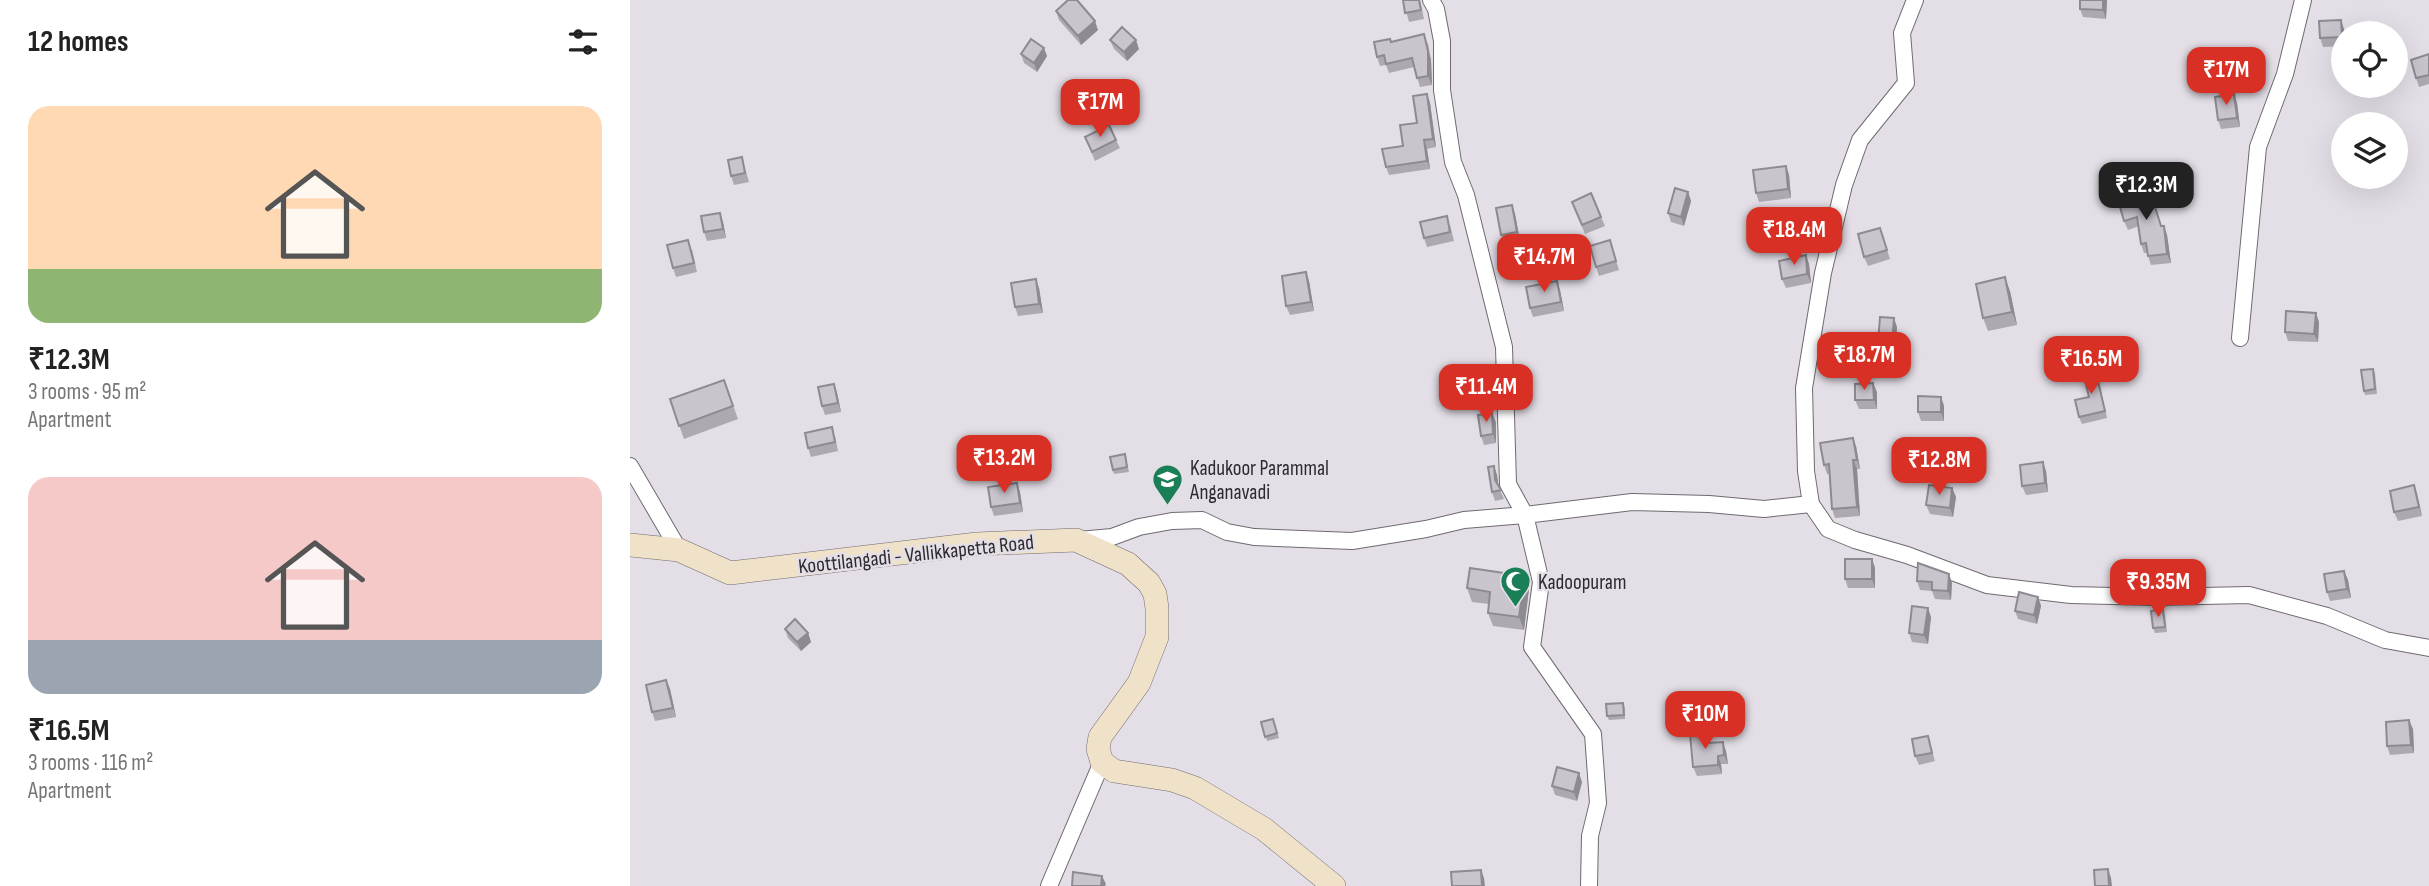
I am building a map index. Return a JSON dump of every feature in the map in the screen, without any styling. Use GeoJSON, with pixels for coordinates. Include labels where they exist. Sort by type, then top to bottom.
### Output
{"type":"FeatureCollection","features":[{"type":"Feature","properties":{"kind":"main road","name":"Koottilangadi - Vallikkapetta Road"},"geometry":{"type":"LineString","coordinates":[[630,545],[679,550],[730,573],[977,544],[1076,540],[1128,564],[1139,573],[1155,594],[1157,608],[1157,637],[1144,673],[1100,737],[1098,749],[1102,762]]}},
{"type":"Feature","properties":{"kind":"main road"},"geometry":{"type":"LineString","coordinates":[[1102,762],[1114,771],[1172,780],[1195,788],[1264,829],[1334,886]]}},
{"type":"Feature","properties":{"kind":"street"},"geometry":{"type":"LineString","coordinates":[[1431,0],[1436,9],[1442,41],[1442,90],[1453,162],[1466,195],[1504,347],[1508,484],[1525,515],[1541,582],[1532,648],[1593,734],[1598,803],[1590,836],[1589,886]]}},
{"type":"Feature","properties":{"kind":"street"},"geometry":{"type":"LineString","coordinates":[[1915,0],[1902,33],[1906,83],[1860,140],[1844,184],[1824,273],[1804,388],[1806,471],[1811,504],[1828,529],[1987,585],[2071,595],[2249,595],[2327,616],[2385,640],[2429,648]]}},
{"type":"Feature","properties":{"kind":"street"},"geometry":{"type":"LineString","coordinates":[[2239,338],[2258,146],[2285,74],[2304,0]]}},
{"type":"Feature","properties":{"kind":"street"},"geometry":{"type":"LineString","coordinates":[[630,466],[679,550]]}},
{"type":"Feature","properties":{"kind":"street"},"geometry":{"type":"LineString","coordinates":[[1076,540],[1112,537],[1139,527],[1172,521],[1202,520],[1227,532],[1254,537],[1352,541],[1464,520],[1632,502],[1764,509],[1811,504]]}},
{"type":"Feature","properties":{"kind":"street"},"geometry":{"type":"LineString","coordinates":[[1049,886],[1102,762]]}},
{"type":"Feature","properties":{"kind":"building"},"geometry":{"type":"Polygon","coordinates":[[[1068,0],[1077,0],[1095,21],[1078,36],[1056,11],[1068,0]]]}},
{"type":"Feature","properties":{"kind":"building"},"geometry":{"type":"Polygon","coordinates":[[[1403,0],[1419,0],[1421,10],[1405,13],[1403,0]]]}},
{"type":"Feature","properties":{"kind":"building"},"geometry":{"type":"Polygon","coordinates":[[[2080,0],[2103,0],[2103,10],[2080,9],[2080,0]]]}},
{"type":"Feature","properties":{"kind":"building"},"geometry":{"type":"Polygon","coordinates":[[[2341,20],[2341,21],[2331,21],[2331,38],[2320,38],[2319,21],[2341,20]]]}},
{"type":"Feature","properties":{"kind":"building"},"geometry":{"type":"Polygon","coordinates":[[[1122,27],[1136,40],[1124,52],[1110,40],[1122,27]]]}},
{"type":"Feature","properties":{"kind":"building"},"geometry":{"type":"Polygon","coordinates":[[[1424,34],[1428,51],[1428,76],[1417,78],[1412,58],[1386,64],[1384,55],[1377,57],[1374,42],[1390,39],[1391,42],[1424,34]]]}},
{"type":"Feature","properties":{"kind":"building"},"geometry":{"type":"Polygon","coordinates":[[[1031,39],[1044,48],[1034,63],[1021,54],[1031,39]]]}},
{"type":"Feature","properties":{"kind":"building"},"geometry":{"type":"Polygon","coordinates":[[[2429,54],[2429,75],[2416,78],[2411,60],[2429,54]]]}},
{"type":"Feature","properties":{"kind":"building"},"geometry":{"type":"Polygon","coordinates":[[[1427,94],[1433,139],[1424,140],[1427,161],[1386,167],[1382,149],[1403,146],[1400,125],[1417,123],[1413,96],[1427,94]]]}},
{"type":"Feature","properties":{"kind":"building"},"geometry":{"type":"Polygon","coordinates":[[[2234,94],[2237,118],[2218,120],[2215,97],[2234,94]]]}},
{"type":"Feature","properties":{"kind":"building"},"geometry":{"type":"Polygon","coordinates":[[[1109,125],[1116,140],[1092,152],[1085,137],[1109,125]]]}},
{"type":"Feature","properties":{"kind":"building"},"geometry":{"type":"Polygon","coordinates":[[[742,157],[745,173],[731,176],[728,160],[742,157]]]}},
{"type":"Feature","properties":{"kind":"building"},"geometry":{"type":"Polygon","coordinates":[[[1786,166],[1788,189],[1756,193],[1753,170],[1786,166]]]}},
{"type":"Feature","properties":{"kind":"building"},"geometry":{"type":"Polygon","coordinates":[[[1675,188],[1688,192],[1681,217],[1668,213],[1675,188]]]}},
{"type":"Feature","properties":{"kind":"building"},"geometry":{"type":"Polygon","coordinates":[[[2150,191],[2161,226],[2164,226],[2167,254],[2148,256],[2146,243],[2141,244],[2137,217],[2124,221],[2118,200],[2150,191]]]}},
{"type":"Feature","properties":{"kind":"building"},"geometry":{"type":"Polygon","coordinates":[[[1591,193],[1601,217],[1582,225],[1572,202],[1591,193]]]}},
{"type":"Feature","properties":{"kind":"building"},"geometry":{"type":"Polygon","coordinates":[[[1512,205],[1517,232],[1501,235],[1496,208],[1512,205]]]}},
{"type":"Feature","properties":{"kind":"building"},"geometry":{"type":"Polygon","coordinates":[[[720,213],[723,229],[704,232],[701,216],[720,213]]]}},
{"type":"Feature","properties":{"kind":"building"},"geometry":{"type":"Polygon","coordinates":[[[1447,216],[1450,232],[1424,238],[1420,222],[1447,216]]]}},
{"type":"Feature","properties":{"kind":"building"},"geometry":{"type":"Polygon","coordinates":[[[1880,228],[1887,250],[1864,257],[1858,234],[1880,228]]]}},
{"type":"Feature","properties":{"kind":"building"},"geometry":{"type":"Polygon","coordinates":[[[688,240],[694,263],[673,268],[667,245],[688,240]]]}},
{"type":"Feature","properties":{"kind":"building"},"geometry":{"type":"Polygon","coordinates":[[[1610,240],[1616,261],[1596,267],[1590,246],[1610,240]]]}},
{"type":"Feature","properties":{"kind":"building"},"geometry":{"type":"Polygon","coordinates":[[[1806,255],[1807,274],[1782,279],[1779,261],[1806,255]]]}},
{"type":"Feature","properties":{"kind":"building"},"geometry":{"type":"Polygon","coordinates":[[[1306,272],[1311,302],[1286,306],[1282,276],[1306,272]]]}},
{"type":"Feature","properties":{"kind":"building"},"geometry":{"type":"Polygon","coordinates":[[[2005,277],[2012,312],[1983,318],[1976,284],[2005,277]]]}},
{"type":"Feature","properties":{"kind":"building"},"geometry":{"type":"Polygon","coordinates":[[[1036,279],[1039,304],[1015,307],[1011,283],[1036,279]]]}},
{"type":"Feature","properties":{"kind":"building"},"geometry":{"type":"Polygon","coordinates":[[[1557,281],[1561,302],[1530,308],[1526,287],[1557,281]]]}},
{"type":"Feature","properties":{"kind":"building"},"geometry":{"type":"Polygon","coordinates":[[[2286,311],[2316,313],[2314,334],[2285,332],[2286,311]]]}},
{"type":"Feature","properties":{"kind":"building"},"geometry":{"type":"Polygon","coordinates":[[[1880,317],[1894,318],[1892,344],[1878,343],[1880,317]]]}},
{"type":"Feature","properties":{"kind":"building"},"geometry":{"type":"Polygon","coordinates":[[[2095,369],[2105,411],[2079,417],[2075,400],[2089,397],[2083,372],[2095,369]]]}},
{"type":"Feature","properties":{"kind":"building"},"geometry":{"type":"Polygon","coordinates":[[[2373,369],[2375,389],[2364,391],[2361,370],[2373,369]]]}},
{"type":"Feature","properties":{"kind":"building"},"geometry":{"type":"Polygon","coordinates":[[[724,380],[733,406],[679,426],[670,399],[724,380]]]}},
{"type":"Feature","properties":{"kind":"building"},"geometry":{"type":"Polygon","coordinates":[[[1873,383],[1874,400],[1855,400],[1855,384],[1873,383]]]}},
{"type":"Feature","properties":{"kind":"building"},"geometry":{"type":"Polygon","coordinates":[[[834,384],[838,403],[822,406],[818,387],[834,384]]]}},
{"type":"Feature","properties":{"kind":"building"},"geometry":{"type":"Polygon","coordinates":[[[1918,396],[1941,397],[1941,412],[1918,412],[1918,396]]]}},
{"type":"Feature","properties":{"kind":"building"},"geometry":{"type":"Polygon","coordinates":[[[1492,413],[1493,434],[1481,436],[1478,415],[1492,413]]]}},
{"type":"Feature","properties":{"kind":"building"},"geometry":{"type":"Polygon","coordinates":[[[832,427],[835,442],[808,448],[805,433],[832,427]]]}},
{"type":"Feature","properties":{"kind":"building"},"geometry":{"type":"Polygon","coordinates":[[[1853,438],[1857,460],[1853,460],[1857,507],[1832,509],[1829,464],[1824,465],[1820,443],[1853,438]]]}},
{"type":"Feature","properties":{"kind":"building"},"geometry":{"type":"Polygon","coordinates":[[[1942,449],[1952,457],[1945,466],[1935,459],[1942,449]]]}},
{"type":"Feature","properties":{"kind":"building"},"geometry":{"type":"Polygon","coordinates":[[[1125,454],[1127,467],[1113,470],[1110,457],[1125,454]]]}},
{"type":"Feature","properties":{"kind":"building"},"geometry":{"type":"Polygon","coordinates":[[[2043,462],[2045,483],[2022,486],[2020,465],[2043,462]]]}},
{"type":"Feature","properties":{"kind":"building"},"geometry":{"type":"Polygon","coordinates":[[[1494,466],[1495,480],[1501,490],[1492,492],[1488,467],[1494,466]]]}},
{"type":"Feature","properties":{"kind":"building"},"geometry":{"type":"Polygon","coordinates":[[[1017,483],[1020,503],[991,507],[988,487],[1017,483]]]}},
{"type":"Feature","properties":{"kind":"building"},"geometry":{"type":"Polygon","coordinates":[[[1929,485],[1952,488],[1950,508],[1926,505],[1929,485]]]}},
{"type":"Feature","properties":{"kind":"building"},"geometry":{"type":"Polygon","coordinates":[[[2414,485],[2419,507],[2394,512],[2390,491],[2414,485]]]}},
{"type":"Feature","properties":{"kind":"building"},"geometry":{"type":"Polygon","coordinates":[[[1845,559],[1872,559],[1872,579],[1845,579],[1845,559]]]}},
{"type":"Feature","properties":{"kind":"building"},"geometry":{"type":"Polygon","coordinates":[[[1918,563],[1949,574],[1948,591],[1932,590],[1932,582],[1917,581],[1918,563]]]}},
{"type":"Feature","properties":{"kind":"building"},"geometry":{"type":"Polygon","coordinates":[[[1470,568],[1525,576],[1519,617],[1488,613],[1490,592],[1467,588],[1470,568]]]}},
{"type":"Feature","properties":{"kind":"building"},"geometry":{"type":"Polygon","coordinates":[[[2344,571],[2347,589],[2327,592],[2324,574],[2344,571]]]}},
{"type":"Feature","properties":{"kind":"building"},"geometry":{"type":"Polygon","coordinates":[[[2019,592],[2038,597],[2034,615],[2015,611],[2019,592]]]}},
{"type":"Feature","properties":{"kind":"building"},"geometry":{"type":"Polygon","coordinates":[[[1912,606],[1928,608],[1924,635],[1909,633],[1912,606]]]}},
{"type":"Feature","properties":{"kind":"building"},"geometry":{"type":"Polygon","coordinates":[[[2163,609],[2165,627],[2153,628],[2151,611],[2163,609]]]}},
{"type":"Feature","properties":{"kind":"building"},"geometry":{"type":"Polygon","coordinates":[[[795,619],[808,633],[797,642],[785,629],[795,619]]]}},
{"type":"Feature","properties":{"kind":"building"},"geometry":{"type":"Polygon","coordinates":[[[666,680],[673,708],[652,712],[646,685],[666,680]]]}},
{"type":"Feature","properties":{"kind":"building"},"geometry":{"type":"Polygon","coordinates":[[[1623,703],[1624,715],[1607,716],[1606,704],[1623,703]]]}},
{"type":"Feature","properties":{"kind":"building"},"geometry":{"type":"Polygon","coordinates":[[[1273,719],[1277,733],[1265,737],[1261,722],[1273,719]]]}},
{"type":"Feature","properties":{"kind":"building"},"geometry":{"type":"Polygon","coordinates":[[[2409,720],[2411,745],[2387,746],[2386,722],[2409,720]]]}},
{"type":"Feature","properties":{"kind":"building"},"geometry":{"type":"Polygon","coordinates":[[[1707,733],[1708,743],[1723,742],[1724,755],[1718,756],[1718,765],[1693,767],[1690,734],[1707,733]]]}},
{"type":"Feature","properties":{"kind":"building"},"geometry":{"type":"Polygon","coordinates":[[[1928,736],[1932,753],[1915,756],[1912,739],[1928,736]]]}},
{"type":"Feature","properties":{"kind":"building"},"geometry":{"type":"Polygon","coordinates":[[[1557,767],[1579,773],[1574,792],[1552,786],[1557,767]]]}},
{"type":"Feature","properties":{"kind":"building"},"geometry":{"type":"Polygon","coordinates":[[[2108,869],[2109,886],[2095,886],[2094,870],[2108,869]]]}},
{"type":"Feature","properties":{"kind":"building"},"geometry":{"type":"Polygon","coordinates":[[[1481,870],[1482,886],[1452,886],[1451,872],[1481,870]]]}},
{"type":"Feature","properties":{"kind":"building"},"geometry":{"type":"Polygon","coordinates":[[[1073,872],[1102,876],[1101,886],[1072,886],[1073,872]]]}},
{"type":"Feature","properties":{"kind":"place","name":"Kadukoor Parammal Anganavadi"},"geometry":{"type":"Point","coordinates":[1167,507]}},
{"type":"Feature","properties":{"kind":"place","name":"Kadoopuram"},"geometry":{"type":"Point","coordinates":[1515,609]}}]}
